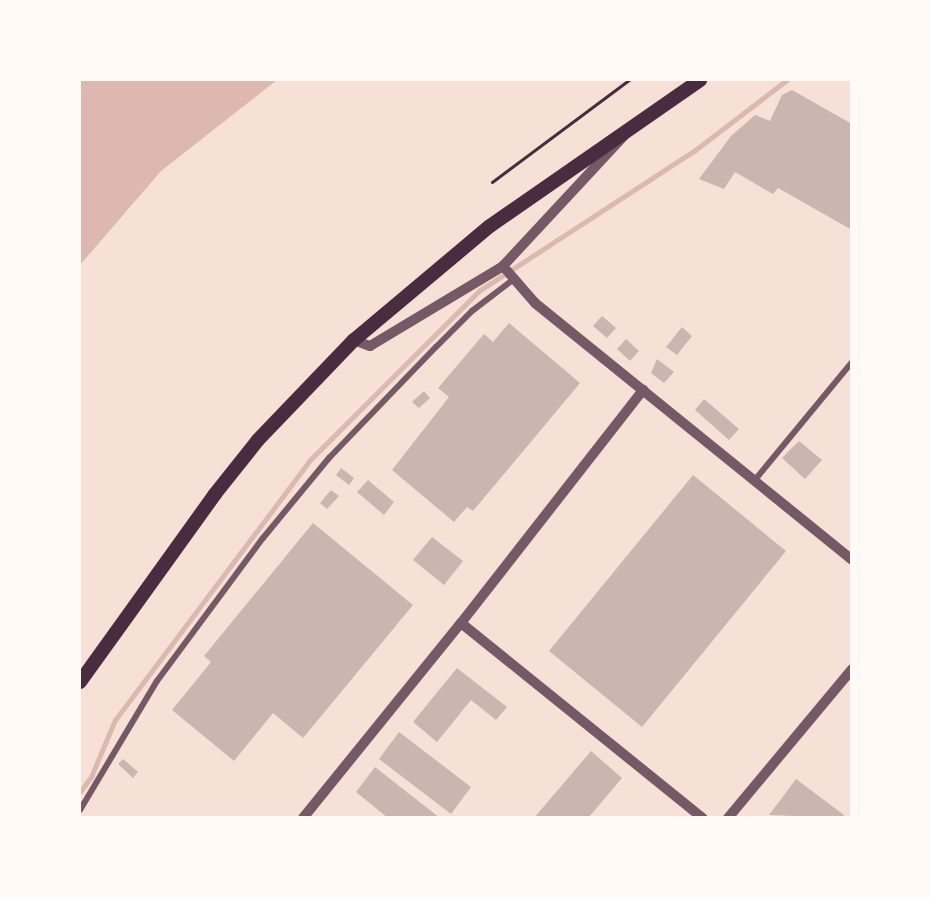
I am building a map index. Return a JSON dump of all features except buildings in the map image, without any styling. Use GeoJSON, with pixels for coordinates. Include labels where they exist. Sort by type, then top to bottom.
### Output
{"type":"FeatureCollection","features":[{"type":"Feature","properties":{"kind":"main road"},"geometry":{"type":"LineString","coordinates":[[80,682],[244,458],[354,340],[490,226],[700,80]]}},
{"type":"Feature","properties":{"kind":"street"},"geometry":{"type":"LineString","coordinates":[[354,340],[370,346],[502,266],[634,124]]}},
{"type":"Feature","properties":{"kind":"street"},"geometry":{"type":"LineString","coordinates":[[502,266],[535,303],[852,560]]}},
{"type":"Feature","properties":{"kind":"street"},"geometry":{"type":"LineString","coordinates":[[80,810],[157,681],[263,538],[329,458],[436,347],[472,311],[514,279]]}},
{"type":"Feature","properties":{"kind":"street"},"geometry":{"type":"LineString","coordinates":[[754,481],[852,362]]}},
{"type":"Feature","properties":{"kind":"street"},"geometry":{"type":"LineString","coordinates":[[303,818],[461,623],[643,390]]}},
{"type":"Feature","properties":{"kind":"street"},"geometry":{"type":"LineString","coordinates":[[461,623],[703,818]]}},
{"type":"Feature","properties":{"kind":"street"},"geometry":{"type":"LineString","coordinates":[[728,818],[852,669]]}},
{"type":"Feature","properties":{"kind":"path"},"geometry":{"type":"LineString","coordinates":[[492,182],[629,80]]}},
{"type":"Feature","properties":{"kind":"shaded area"},"geometry":{"type":"Polygon","coordinates":[[[80,80],[277,80],[161,171],[80,265],[80,80]]]}},
{"type":"Feature","properties":{"kind":"waterway"},"geometry":{"type":"LineString","coordinates":[[80,792],[91,777],[115,720],[310,460],[479,291],[694,151],[787,80]]}}]}
